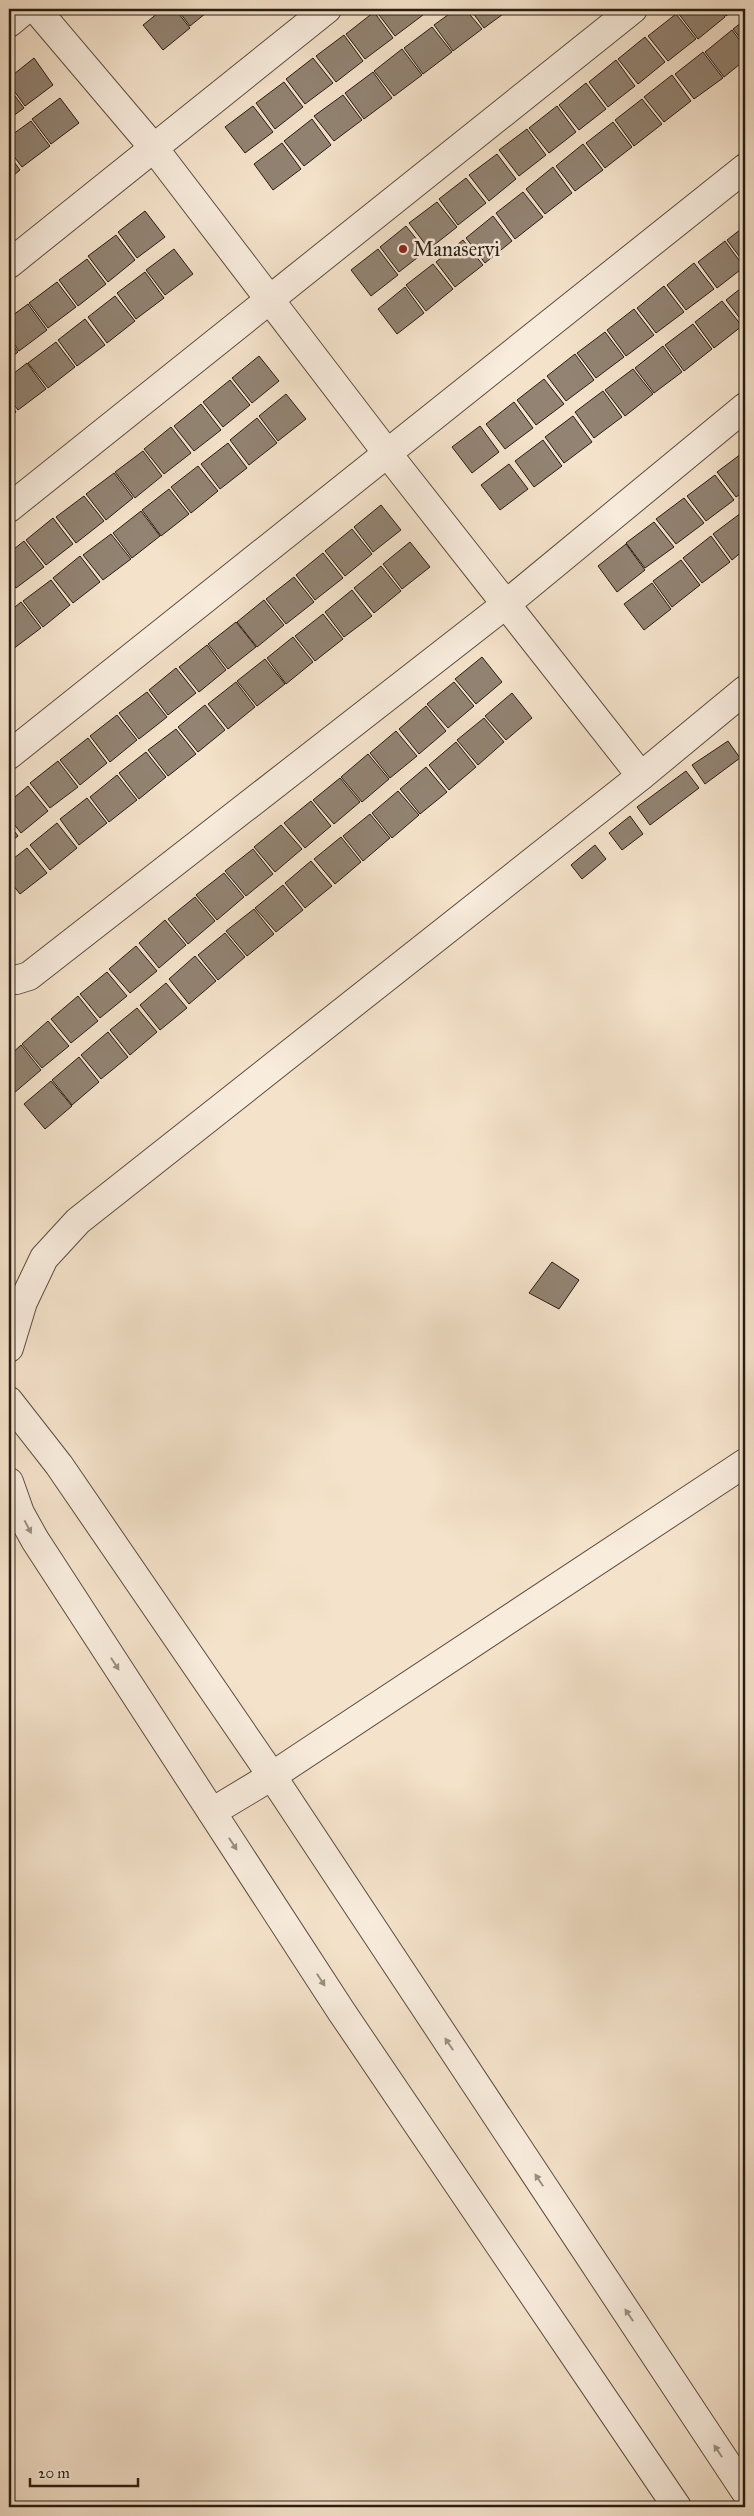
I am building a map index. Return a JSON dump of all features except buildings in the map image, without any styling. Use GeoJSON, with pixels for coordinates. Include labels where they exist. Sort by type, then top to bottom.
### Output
{"type":"FeatureCollection","features":[{"type":"Feature","properties":{"kind":"street"},"geometry":{"type":"LineString","coordinates":[[9,23],[26,9]]}},
{"type":"Feature","properties":{"kind":"street"},"geometry":{"type":"LineString","coordinates":[[36,9],[153,147],[387,453],[641,776]]}},
{"type":"Feature","properties":{"kind":"street"},"geometry":{"type":"LineString","coordinates":[[9,264],[327,9]]}},
{"type":"Feature","properties":{"kind":"street"},"geometry":{"type":"LineString","coordinates":[[9,508],[633,9]]}},
{"type":"Feature","properties":{"kind":"street"},"geometry":{"type":"LineString","coordinates":[[9,755],[745,168]]}},
{"type":"Feature","properties":{"kind":"street"},"geometry":{"type":"LineString","coordinates":[[9,978],[16,980],[29,976],[505,605],[745,407]]}},
{"type":"Feature","properties":{"kind":"street"},"geometry":{"type":"LineString","coordinates":[[9,1348],[23,1302],[44,1258],[78,1221],[641,776],[745,690]]}},
{"type":"Feature","properties":{"kind":"street"},"geometry":{"type":"LineString","coordinates":[[9,1401],[59,1465],[272,1776],[745,2491]]}},
{"type":"Feature","properties":{"kind":"street"},"geometry":{"type":"LineString","coordinates":[[212,1812],[272,1776],[745,1463]]}},
{"type":"Feature","properties":{"kind":"street"},"geometry":{"type":"LineString","coordinates":[[9,1482],[20,1513],[35,1540],[341,2010],[677,2507]]}},
{"type":"Feature","properties":{"kind":"place","name":"Manaservi"},"geometry":{"type":"Point","coordinates":[403,249]}}]}
